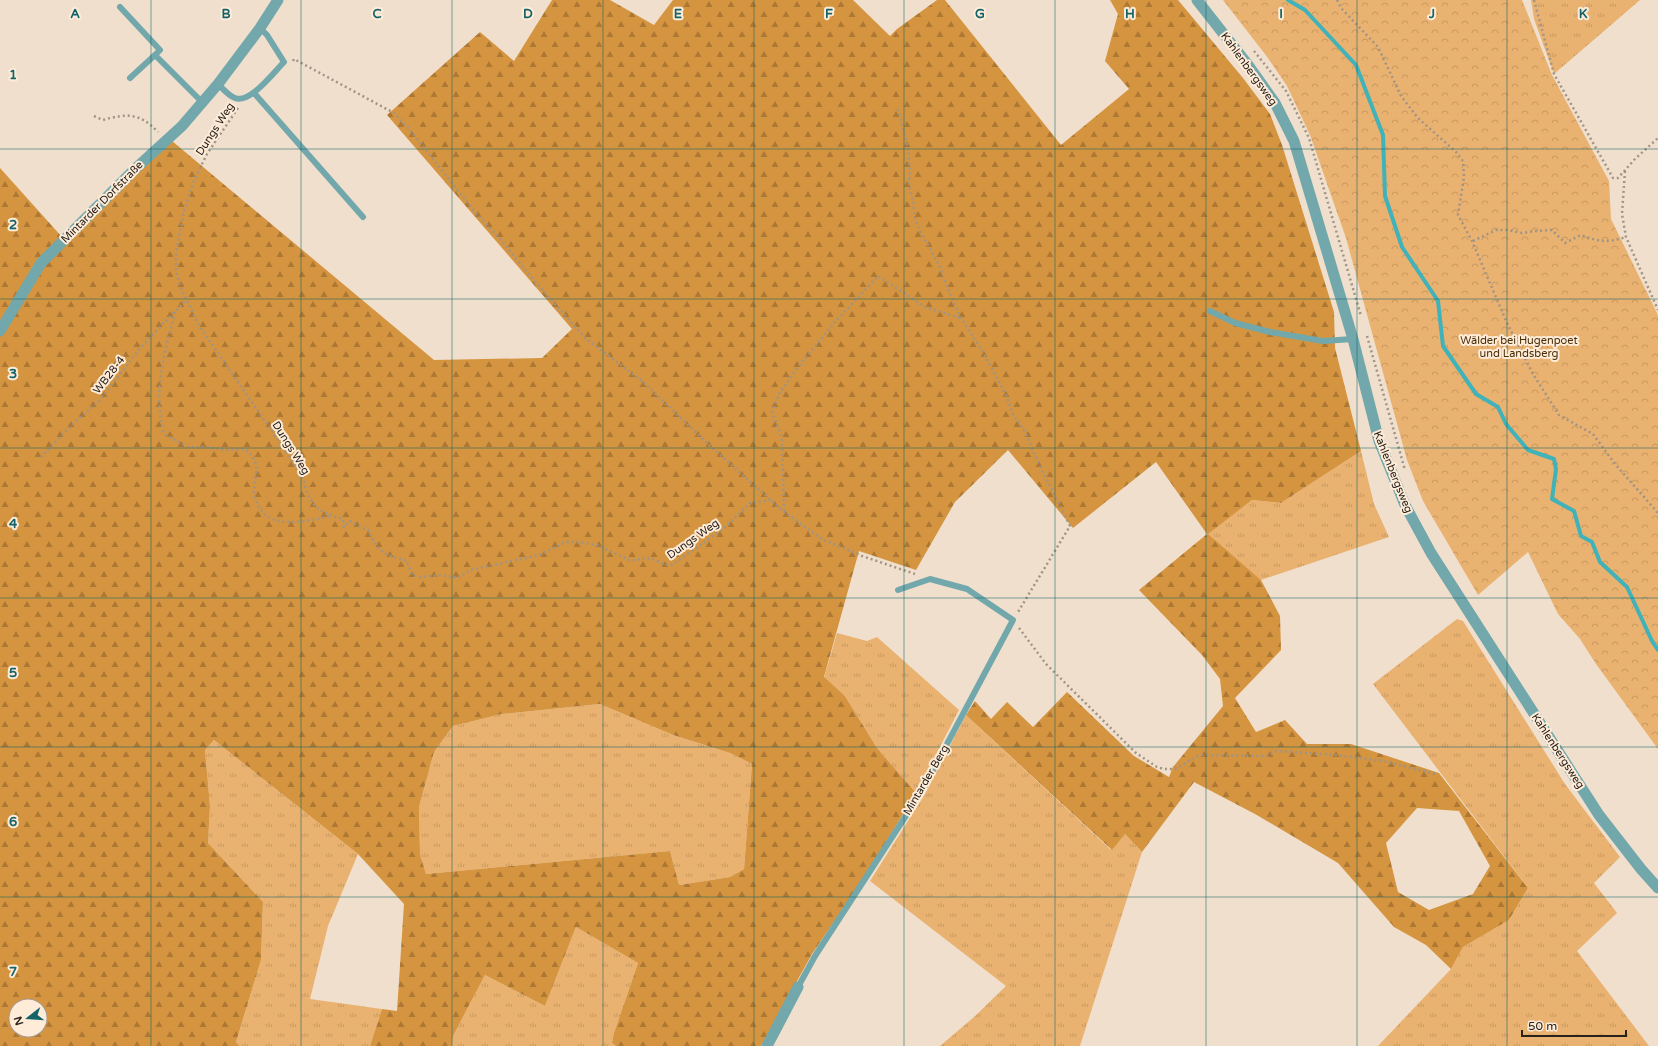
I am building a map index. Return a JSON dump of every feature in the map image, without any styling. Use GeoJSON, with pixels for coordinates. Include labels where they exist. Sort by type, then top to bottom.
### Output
{"type":"FeatureCollection","features":[{"type":"Feature","properties":{"kind":"street","name":"Mintarder Dorfstraße"},"geometry":{"type":"LineString","coordinates":[[0,331],[41,263],[182,126],[218,84],[260,28],[278,0]]}},
{"type":"Feature","properties":{"kind":"street","name":"Kahlenbergsweg"},"geometry":{"type":"LineString","coordinates":[[1197,0],[1275,102],[1294,141],[1353,340],[1378,441],[1405,505],[1431,553],[1599,815],[1641,869],[1658,888]]}},
{"type":"Feature","properties":{"kind":"street","name":"Mintarder Berg"},"geometry":{"type":"LineString","coordinates":[[767,1046],[798,987]]}},
{"type":"Feature","properties":{"kind":"lane"},"geometry":{"type":"LineString","coordinates":[[120,7],[160,50],[130,78]]}},
{"type":"Feature","properties":{"kind":"lane"},"geometry":{"type":"LineString","coordinates":[[218,84],[234,98],[245,98],[254,93],[284,62],[267,35],[260,28]]}},
{"type":"Feature","properties":{"kind":"lane"},"geometry":{"type":"LineString","coordinates":[[155,55],[202,102]]}},
{"type":"Feature","properties":{"kind":"lane"},"geometry":{"type":"LineString","coordinates":[[254,93],[363,217]]}},
{"type":"Feature","properties":{"kind":"lane"},"geometry":{"type":"LineString","coordinates":[[1210,311],[1235,322],[1270,332],[1323,341],[1353,340]]}},
{"type":"Feature","properties":{"kind":"lane"},"geometry":{"type":"LineString","coordinates":[[898,590],[930,579],[967,589],[1013,620]]}},
{"type":"Feature","properties":{"kind":"lane","name":"Mintarder Berg"},"geometry":{"type":"LineString","coordinates":[[798,987],[815,956],[922,792],[1013,620]]}},
{"type":"Feature","properties":{"kind":"path"},"geometry":{"type":"LineString","coordinates":[[1337,0],[1341,8],[1378,47],[1401,96],[1418,118],[1456,152],[1463,161],[1464,177],[1458,215],[1472,241],[1507,323],[1533,374],[1559,415],[1593,434],[1615,464],[1658,513]]}},
{"type":"Feature","properties":{"kind":"path"},"geometry":{"type":"LineString","coordinates":[[1534,0],[1554,74],[1613,178],[1618,178],[1635,159],[1658,138]]}},
{"type":"Feature","properties":{"kind":"path"},"geometry":{"type":"LineString","coordinates":[[284,62],[294,59],[394,113],[410,130],[475,212],[585,338],[642,380],[709,445],[784,512],[822,539],[862,556],[930,579]]}},
{"type":"Feature","properties":{"kind":"path","name":"Dungs Weg"},"geometry":{"type":"LineString","coordinates":[[245,98],[207,154],[195,178],[184,211],[176,253],[176,271],[186,300],[198,324],[302,475],[307,494],[320,511],[343,519],[344,527],[350,521],[369,531],[374,542],[383,553],[407,561],[412,575],[421,577],[440,575],[458,578],[470,570],[539,555],[566,542],[589,543],[597,545],[631,561],[645,558],[657,560],[670,566],[723,529],[750,503],[771,500]]}},
{"type":"Feature","properties":{"kind":"path"},"geometry":{"type":"LineString","coordinates":[[898,109],[908,148],[910,172],[909,184],[914,202],[915,219],[940,267],[961,318],[984,354],[1006,396],[1014,417],[1025,432],[1037,460],[1070,526],[1013,620],[1046,664],[1136,754],[1157,767],[1164,769],[1175,769],[1200,755],[1267,756],[1276,751],[1292,751],[1383,761],[1436,774]]}},
{"type":"Feature","properties":{"kind":"path"},"geometry":{"type":"LineString","coordinates":[[94,116],[103,120],[118,116],[130,115],[140,118],[152,126],[166,141]]}},
{"type":"Feature","properties":{"kind":"path"},"geometry":{"type":"LineString","coordinates":[[1625,171],[1622,214],[1626,237],[1658,310]]}},
{"type":"Feature","properties":{"kind":"path"},"geometry":{"type":"LineString","coordinates":[[1472,241],[1496,230],[1508,230],[1522,233],[1535,230],[1552,230],[1565,243],[1581,235],[1597,241],[1610,242],[1626,237]]}},
{"type":"Feature","properties":{"kind":"path"},"geometry":{"type":"LineString","coordinates":[[784,512],[782,438],[772,412],[780,392],[834,323],[878,276],[925,307],[961,318]]}},
{"type":"Feature","properties":{"kind":"path","name":"WB28-4"},"geometry":{"type":"LineString","coordinates":[[41,457],[76,421],[100,400],[140,348],[186,300]]}},
{"type":"Feature","properties":{"kind":"path"},"geometry":{"type":"LineString","coordinates":[[175,312],[158,389],[160,419],[164,434],[188,447],[207,447],[228,450],[245,449],[252,455],[258,470],[254,495],[261,510],[274,520],[299,522],[331,516]]}},
{"type":"Feature","properties":{"kind":"green space"},"geometry":{"type":"Polygon","coordinates":[[[552,0],[610,0],[654,25],[673,0],[853,0],[890,36],[897,29],[937,0],[945,0],[1061,145],[1129,89],[1105,61],[1118,14],[1110,0],[1178,0],[1243,78],[1270,114],[1282,145],[1334,312],[1335,348],[1361,451],[1281,503],[1252,500],[1208,534],[1261,580],[1280,616],[1281,650],[1235,698],[1256,732],[1285,720],[1307,744],[1351,744],[1439,773],[1528,888],[1509,920],[1463,947],[1451,969],[1426,945],[1394,927],[1338,863],[1255,814],[1194,782],[1142,852],[1125,834],[1112,850],[966,715],[975,701],[991,719],[1007,702],[1033,727],[1067,692],[1134,756],[1169,777],[1173,767],[1223,706],[1220,679],[1202,655],[1139,590],[1207,534],[1156,462],[1073,528],[1008,450],[955,502],[916,570],[859,551],[824,677],[845,696],[877,748],[916,793],[865,876],[812,954],[761,1046],[616,1046],[612,1043],[614,1033],[638,963],[576,927],[545,1006],[485,975],[453,1036],[452,1046],[370,1046],[382,1009],[397,1011],[404,904],[358,854],[214,740],[205,750],[210,806],[208,843],[263,902],[261,960],[236,1042],[240,1046],[0,1046],[0,168],[62,237],[172,141],[434,360],[542,358],[572,329],[387,115],[480,32],[514,61],[552,0]],[[600,704],[502,714],[453,726],[434,752],[419,807],[420,854],[426,874],[670,851],[679,885],[730,877],[744,869],[752,764],[730,753],[673,735],[600,704]],[[1417,808],[1386,843],[1398,892],[1429,910],[1473,894],[1490,866],[1459,811],[1417,808]]]}},
{"type":"Feature","properties":{"kind":"green space","name":"Wälder bei Hugenpoet und Landsberg"},"geometry":{"type":"Polygon","coordinates":[[[1223,0],[1522,0],[1552,75],[1609,181],[1611,219],[1658,315],[1658,749],[1596,664],[1580,639],[1558,614],[1528,552],[1478,595],[1423,501],[1407,460],[1346,238],[1310,135],[1287,86],[1268,58],[1223,0]]]}},
{"type":"Feature","properties":{"kind":"green space"},"geometry":{"type":"Polygon","coordinates":[[[1531,0],[1640,0],[1554,74],[1534,19],[1531,0]]]}},
{"type":"Feature","properties":{"kind":"green space"},"geometry":{"type":"Polygon","coordinates":[[[1361,451],[1374,504],[1389,537],[1261,580],[1207,534],[1252,500],[1281,503],[1361,451]]]}},
{"type":"Feature","properties":{"kind":"green space"},"geometry":{"type":"Polygon","coordinates":[[[1457,619],[1463,621],[1565,784],[1620,857],[1594,883],[1617,913],[1577,951],[1649,1046],[1378,1046],[1451,969],[1463,947],[1509,920],[1528,888],[1373,684],[1457,619]]]}},
{"type":"Feature","properties":{"kind":"green space"},"geometry":{"type":"Polygon","coordinates":[[[837,633],[867,641],[877,637],[959,710],[916,793],[877,748],[845,696],[824,678],[837,633]]]}},
{"type":"Feature","properties":{"kind":"green space"},"geometry":{"type":"Polygon","coordinates":[[[600,704],[673,735],[730,753],[752,764],[744,869],[730,877],[679,885],[670,851],[426,874],[420,854],[419,807],[434,752],[453,726],[502,714],[600,704]]]}},
{"type":"Feature","properties":{"kind":"green space"},"geometry":{"type":"Polygon","coordinates":[[[966,715],[1111,850],[1125,834],[1142,852],[1080,1046],[940,1046],[974,1017],[1006,986],[870,881],[925,794],[966,715]]]}},
{"type":"Feature","properties":{"kind":"green space"},"geometry":{"type":"Polygon","coordinates":[[[214,740],[358,854],[328,926],[310,999],[382,1009],[370,1046],[240,1046],[236,1042],[261,960],[263,902],[208,843],[210,806],[205,750],[214,740]]]}},
{"type":"Feature","properties":{"kind":"green space"},"geometry":{"type":"Polygon","coordinates":[[[576,927],[638,963],[614,1033],[612,1043],[616,1046],[452,1046],[453,1036],[485,975],[545,1006],[576,927]]]}},
{"type":"Feature","properties":{"kind":"waterway"},"geometry":{"type":"LineString","coordinates":[[1288,0],[1305,10],[1356,65],[1383,135],[1385,196],[1402,247],[1438,301],[1443,346],[1476,394],[1498,407],[1506,424],[1528,450],[1554,459],[1556,469],[1552,499],[1574,511],[1581,536],[1592,542],[1600,562],[1627,587],[1652,641],[1658,650]]}}]}
